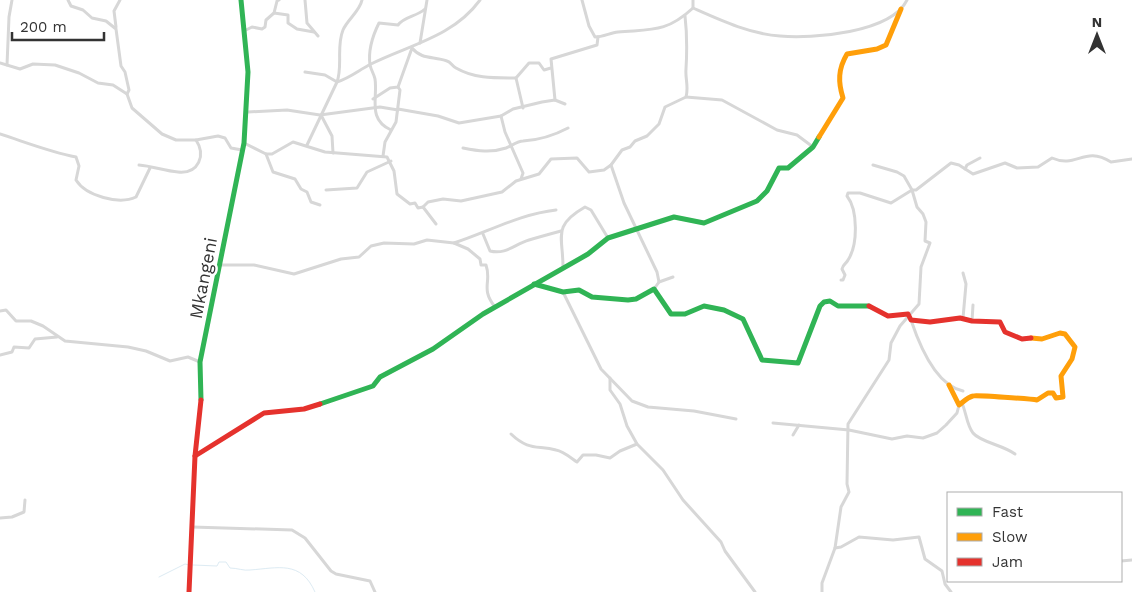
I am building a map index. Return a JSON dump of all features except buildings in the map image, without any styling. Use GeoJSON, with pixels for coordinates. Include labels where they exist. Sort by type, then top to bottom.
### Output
{"type":"FeatureCollection","features":[{"type":"Feature","properties":{"kind":"street"},"geometry":{"type":"LineString","coordinates":[[7,65],[9,17],[12,0]]}},
{"type":"Feature","properties":{"kind":"street"},"geometry":{"type":"LineString","coordinates":[[68,0],[71,6],[84,10],[92,18],[106,21],[116,29]]}},
{"type":"Feature","properties":{"kind":"street"},"geometry":{"type":"LineString","coordinates":[[120,0],[114,11],[121,66],[125,72],[129,90],[127,94],[132,108],[162,134],[181,141],[218,136],[225,138],[231,148],[243,150]]}},
{"type":"Feature","properties":{"kind":"street","name":"Mkangeni"},"geometry":{"type":"LineString","coordinates":[[189,592],[195,456],[201,402],[200,362],[243,150],[248,112],[250,81],[246,30],[241,0]]}},
{"type":"Feature","properties":{"kind":"street"},"geometry":{"type":"LineString","coordinates":[[246,30],[252,27],[262,29],[266,20],[274,13],[277,1],[279,0]]}},
{"type":"Feature","properties":{"kind":"street"},"geometry":{"type":"LineString","coordinates":[[305,0],[307,23],[318,36]]}},
{"type":"Feature","properties":{"kind":"street"},"geometry":{"type":"LineString","coordinates":[[308,145],[340,73],[338,56],[342,31],[362,0]]}},
{"type":"Feature","properties":{"kind":"street"},"geometry":{"type":"LineString","coordinates":[[420,43],[427,0]]}},
{"type":"Feature","properties":{"kind":"street"},"geometry":{"type":"LineString","coordinates":[[337,82],[354,76],[370,64],[412,48],[464,19],[480,0]]}},
{"type":"Feature","properties":{"kind":"street"},"geometry":{"type":"LineString","coordinates":[[582,0],[589,26],[595,37],[616,32],[649,30],[678,22],[693,8],[693,0]]}},
{"type":"Feature","properties":{"kind":"street"},"geometry":{"type":"LineString","coordinates":[[195,456],[264,413],[304,409],[373,386],[380,377],[433,349],[495,307],[588,254],[608,238],[674,217],[687,218],[704,223],[724,213],[747,205],[766,191],[779,168],[788,168],[813,147],[843,100],[838,83],[842,60],[847,54],[877,49],[886,45],[901,9],[907,0]]}},
{"type":"Feature","properties":{"kind":"street"},"geometry":{"type":"LineString","coordinates":[[693,8],[728,24],[779,36],[845,33],[858,30],[886,18],[901,9]]}},
{"type":"Feature","properties":{"kind":"street"},"geometry":{"type":"LineString","coordinates":[[391,130],[382,124],[375,108],[373,99],[375,80],[370,64],[371,48],[379,23],[398,25],[404,18],[419,15],[425,9]]}},
{"type":"Feature","properties":{"kind":"street"},"geometry":{"type":"LineString","coordinates":[[274,13],[288,15],[288,23],[297,30],[314,32]]}},
{"type":"Feature","properties":{"kind":"street"},"geometry":{"type":"LineString","coordinates":[[685,16],[687,59],[685,71],[688,90],[686,97]]}},
{"type":"Feature","properties":{"kind":"street"},"geometry":{"type":"LineString","coordinates":[[555,100],[551,59],[597,45],[598,37]]}},
{"type":"Feature","properties":{"kind":"street"},"geometry":{"type":"LineString","coordinates":[[412,48],[423,57],[449,62],[456,68],[483,78],[495,76],[516,78],[529,63],[539,63],[544,70],[551,68]]}},
{"type":"Feature","properties":{"kind":"street"},"geometry":{"type":"LineString","coordinates":[[383,156],[385,142],[398,109],[400,90],[398,87],[412,48]]}},
{"type":"Feature","properties":{"kind":"street"},"geometry":{"type":"LineString","coordinates":[[0,63],[20,69],[33,64],[54,65],[79,73],[98,83],[113,85],[127,94]]}},
{"type":"Feature","properties":{"kind":"street"},"geometry":{"type":"LineString","coordinates":[[305,72],[325,74],[337,82]]}},
{"type":"Feature","properties":{"kind":"street"},"geometry":{"type":"LineString","coordinates":[[516,78],[523,108]]}},
{"type":"Feature","properties":{"kind":"street"},"geometry":{"type":"LineString","coordinates":[[373,99],[390,88],[398,87]]}},
{"type":"Feature","properties":{"kind":"street"},"geometry":{"type":"LineString","coordinates":[[244,143],[266,154],[272,154],[293,142],[333,153],[383,156],[390,161],[397,194],[410,204],[415,203],[418,208],[424,207],[428,202],[443,199],[461,201],[502,192],[521,180],[539,174],[551,160],[577,158],[588,172],[604,170],[611,165],[622,150],[630,147],[635,141],[647,136],[659,124],[665,106],[686,97],[722,100],[777,130],[797,136],[813,147]]}},
{"type":"Feature","properties":{"kind":"street"},"geometry":{"type":"LineString","coordinates":[[248,112],[287,110],[320,115],[386,107],[438,116],[454,123],[502,116],[513,109],[542,102],[555,100],[565,104]]}},
{"type":"Feature","properties":{"kind":"street"},"geometry":{"type":"LineString","coordinates":[[320,115],[332,136],[333,153]]}},
{"type":"Feature","properties":{"kind":"street"},"geometry":{"type":"LineString","coordinates":[[502,116],[505,132],[523,173],[521,180]]}},
{"type":"Feature","properties":{"kind":"street"},"geometry":{"type":"LineString","coordinates":[[463,148],[481,152],[512,146],[520,141],[532,142],[555,135],[568,128]]}},
{"type":"Feature","properties":{"kind":"street"},"geometry":{"type":"LineString","coordinates":[[0,134],[32,143],[53,153],[76,157],[79,166],[76,180],[79,185],[99,196],[123,201],[136,197],[150,168]]}},
{"type":"Feature","properties":{"kind":"street"},"geometry":{"type":"LineString","coordinates":[[139,164],[150,168],[183,172],[198,165],[201,161],[201,149],[196,140]]}},
{"type":"Feature","properties":{"kind":"street"},"geometry":{"type":"LineString","coordinates":[[266,154],[273,172],[294,179],[300,189],[307,192],[311,202],[320,204]]}},
{"type":"Feature","properties":{"kind":"street"},"geometry":{"type":"LineString","coordinates":[[841,280],[843,280],[845,275],[842,269],[843,264],[849,259],[857,238],[852,203],[847,196],[848,193],[860,193],[891,203],[926,184],[951,163],[973,174],[1005,164],[1017,168],[1038,167],[1052,158],[1059,161],[1072,161],[1091,155],[1102,156],[1111,162],[1132,159]]}},
{"type":"Feature","properties":{"kind":"street"},"geometry":{"type":"LineString","coordinates":[[965,169],[967,165],[980,158]]}},
{"type":"Feature","properties":{"kind":"street"},"geometry":{"type":"LineString","coordinates":[[326,190],[357,188],[367,172],[390,161]]}},
{"type":"Feature","properties":{"kind":"street"},"geometry":{"type":"LineString","coordinates":[[534,284],[563,292],[579,290],[592,297],[628,300],[636,299],[654,289],[658,282],[657,272],[616,182],[611,165]]}},
{"type":"Feature","properties":{"kind":"street"},"geometry":{"type":"LineString","coordinates":[[822,592],[822,583],[834,548],[841,507],[849,492],[847,484],[848,424],[889,360],[892,340],[908,314],[919,304],[921,267],[930,245],[925,238],[926,222],[923,214],[917,207],[912,190],[904,176],[873,165]]}},
{"type":"Feature","properties":{"kind":"street"},"geometry":{"type":"LineString","coordinates":[[424,207],[436,224]]}},
{"type":"Feature","properties":{"kind":"street"},"geometry":{"type":"LineString","coordinates":[[563,267],[560,240],[561,230],[572,215],[585,208],[591,210],[608,238]]}},
{"type":"Feature","properties":{"kind":"street"},"geometry":{"type":"LineString","coordinates":[[454,243],[542,211],[556,210]]}},
{"type":"Feature","properties":{"kind":"street"},"geometry":{"type":"LineString","coordinates":[[483,234],[490,250],[496,252],[509,250],[526,241],[561,230]]}},
{"type":"Feature","properties":{"kind":"street"},"geometry":{"type":"LineString","coordinates":[[220,265],[254,265],[294,274],[341,259],[359,257],[371,246],[384,243],[414,244],[427,240],[454,243],[468,249],[480,259],[482,265],[486,265],[488,271],[487,297],[495,307]]}},
{"type":"Feature","properties":{"kind":"street"},"geometry":{"type":"LineString","coordinates":[[962,318],[966,292],[963,273]]}},
{"type":"Feature","properties":{"kind":"street"},"geometry":{"type":"LineString","coordinates":[[658,282],[673,277]]}},
{"type":"Feature","properties":{"kind":"street"},"geometry":{"type":"LineString","coordinates":[[654,289],[671,314],[685,314],[704,306],[724,310],[743,319],[762,360],[800,361],[820,306],[824,302],[830,301],[838,306],[870,306],[888,316],[908,314]]}},
{"type":"Feature","properties":{"kind":"street"},"geometry":{"type":"LineString","coordinates":[[563,292],[601,369],[632,402],[648,407],[694,411],[736,419]]}},
{"type":"Feature","properties":{"kind":"street"},"geometry":{"type":"LineString","coordinates":[[972,306],[972,321]]}},
{"type":"Feature","properties":{"kind":"street"},"geometry":{"type":"LineString","coordinates":[[0,311],[6,310],[16,321],[31,321],[43,326],[65,340],[109,344],[146,351],[170,361],[188,357],[200,362]]}},
{"type":"Feature","properties":{"kind":"street"},"geometry":{"type":"LineString","coordinates":[[908,314],[919,345],[932,367],[949,385],[961,404],[972,432],[983,440],[991,441],[1015,454]]}},
{"type":"Feature","properties":{"kind":"street"},"geometry":{"type":"LineString","coordinates":[[773,423],[849,430],[892,439],[907,436],[930,436],[946,425],[957,413],[961,404],[973,396],[1006,399],[1026,397],[1037,400],[1048,393],[1053,393],[1058,399],[1063,397],[1061,376],[1072,359],[1075,347],[1065,334],[1059,333],[1042,339],[1034,337],[1022,339],[1005,332],[1000,322],[972,321],[962,318],[930,322],[911,320]]}},
{"type":"Feature","properties":{"kind":"street"},"geometry":{"type":"LineString","coordinates":[[0,355],[12,352],[14,347],[29,348],[35,339],[58,336]]}},
{"type":"Feature","properties":{"kind":"street"},"geometry":{"type":"LineString","coordinates":[[610,378],[610,390],[620,404],[626,426],[637,444],[663,470],[683,500],[721,542],[725,551],[755,592]]}},
{"type":"Feature","properties":{"kind":"street"},"geometry":{"type":"LineString","coordinates":[[949,385],[963,390]]}},
{"type":"Feature","properties":{"kind":"street"},"geometry":{"type":"LineString","coordinates":[[793,435],[799,425]]}},
{"type":"Feature","properties":{"kind":"street"},"geometry":{"type":"LineString","coordinates":[[511,434],[530,446],[556,450],[577,462],[583,455],[610,458],[620,450],[637,444]]}},
{"type":"Feature","properties":{"kind":"street"},"geometry":{"type":"LineString","coordinates":[[0,518],[24,512],[25,500]]}},
{"type":"Feature","properties":{"kind":"street"},"geometry":{"type":"LineString","coordinates":[[192,527],[292,530],[305,538],[331,571],[336,574],[370,581],[375,592]]}},
{"type":"Feature","properties":{"kind":"street"},"geometry":{"type":"LineString","coordinates":[[834,548],[841,547],[859,537],[893,540],[919,537],[925,560],[942,571],[945,584],[951,592]]}},
{"type":"Feature","properties":{"kind":"waterway"},"geometry":{"type":"LineString","coordinates":[[193,565],[217,566],[219,562],[226,562],[230,568],[245,570],[288,568],[296,570],[303,575],[315,592]]}},
{"type":"Feature","properties":{"kind":"waterway"},"geometry":{"type":"LineString","coordinates":[[159,577],[185,564],[189,565]]}},
{"type":"Feature","properties":{"kind":"traffic: fast"},"geometry":{"type":"LineString","coordinates":[[201,400],[200,362],[244,143],[248,72],[241,0]]}},
{"type":"Feature","properties":{"kind":"traffic: fast"},"geometry":{"type":"LineString","coordinates":[[320,404],[373,386],[380,377],[433,349],[483,314],[588,254],[608,238],[674,217],[704,223],[757,201],[767,191],[779,168],[788,168],[813,147],[819,137]]}},
{"type":"Feature","properties":{"kind":"traffic: fast"},"geometry":{"type":"LineString","coordinates":[[534,284],[563,292],[579,290],[592,297],[628,300],[636,299],[654,289],[671,314],[685,314],[704,306],[724,310],[743,319],[762,360],[798,363],[820,306],[824,302],[830,301],[838,306],[869,306]]}},
{"type":"Feature","properties":{"kind":"traffic: slow"},"geometry":{"type":"LineString","coordinates":[[819,137],[843,98],[840,76],[847,54],[877,49],[886,45],[901,9]]}},
{"type":"Feature","properties":{"kind":"traffic: slow"},"geometry":{"type":"LineString","coordinates":[[949,385],[959,405],[967,398],[973,396],[1037,400],[1048,393],[1053,393],[1056,398],[1063,397],[1061,376],[1072,359],[1075,347],[1065,334],[1060,333],[1042,339],[1031,338]]}},
{"type":"Feature","properties":{"kind":"traffic: jam"},"geometry":{"type":"LineString","coordinates":[[869,306],[888,316],[908,314],[911,320],[930,322],[960,318],[972,321],[1000,322],[1005,332],[1022,339],[1031,338]]}},
{"type":"Feature","properties":{"kind":"traffic: jam"},"geometry":{"type":"LineString","coordinates":[[189,592],[195,456],[201,400]]}},
{"type":"Feature","properties":{"kind":"traffic: jam"},"geometry":{"type":"LineString","coordinates":[[195,456],[264,413],[304,409],[320,404]]}}]}
